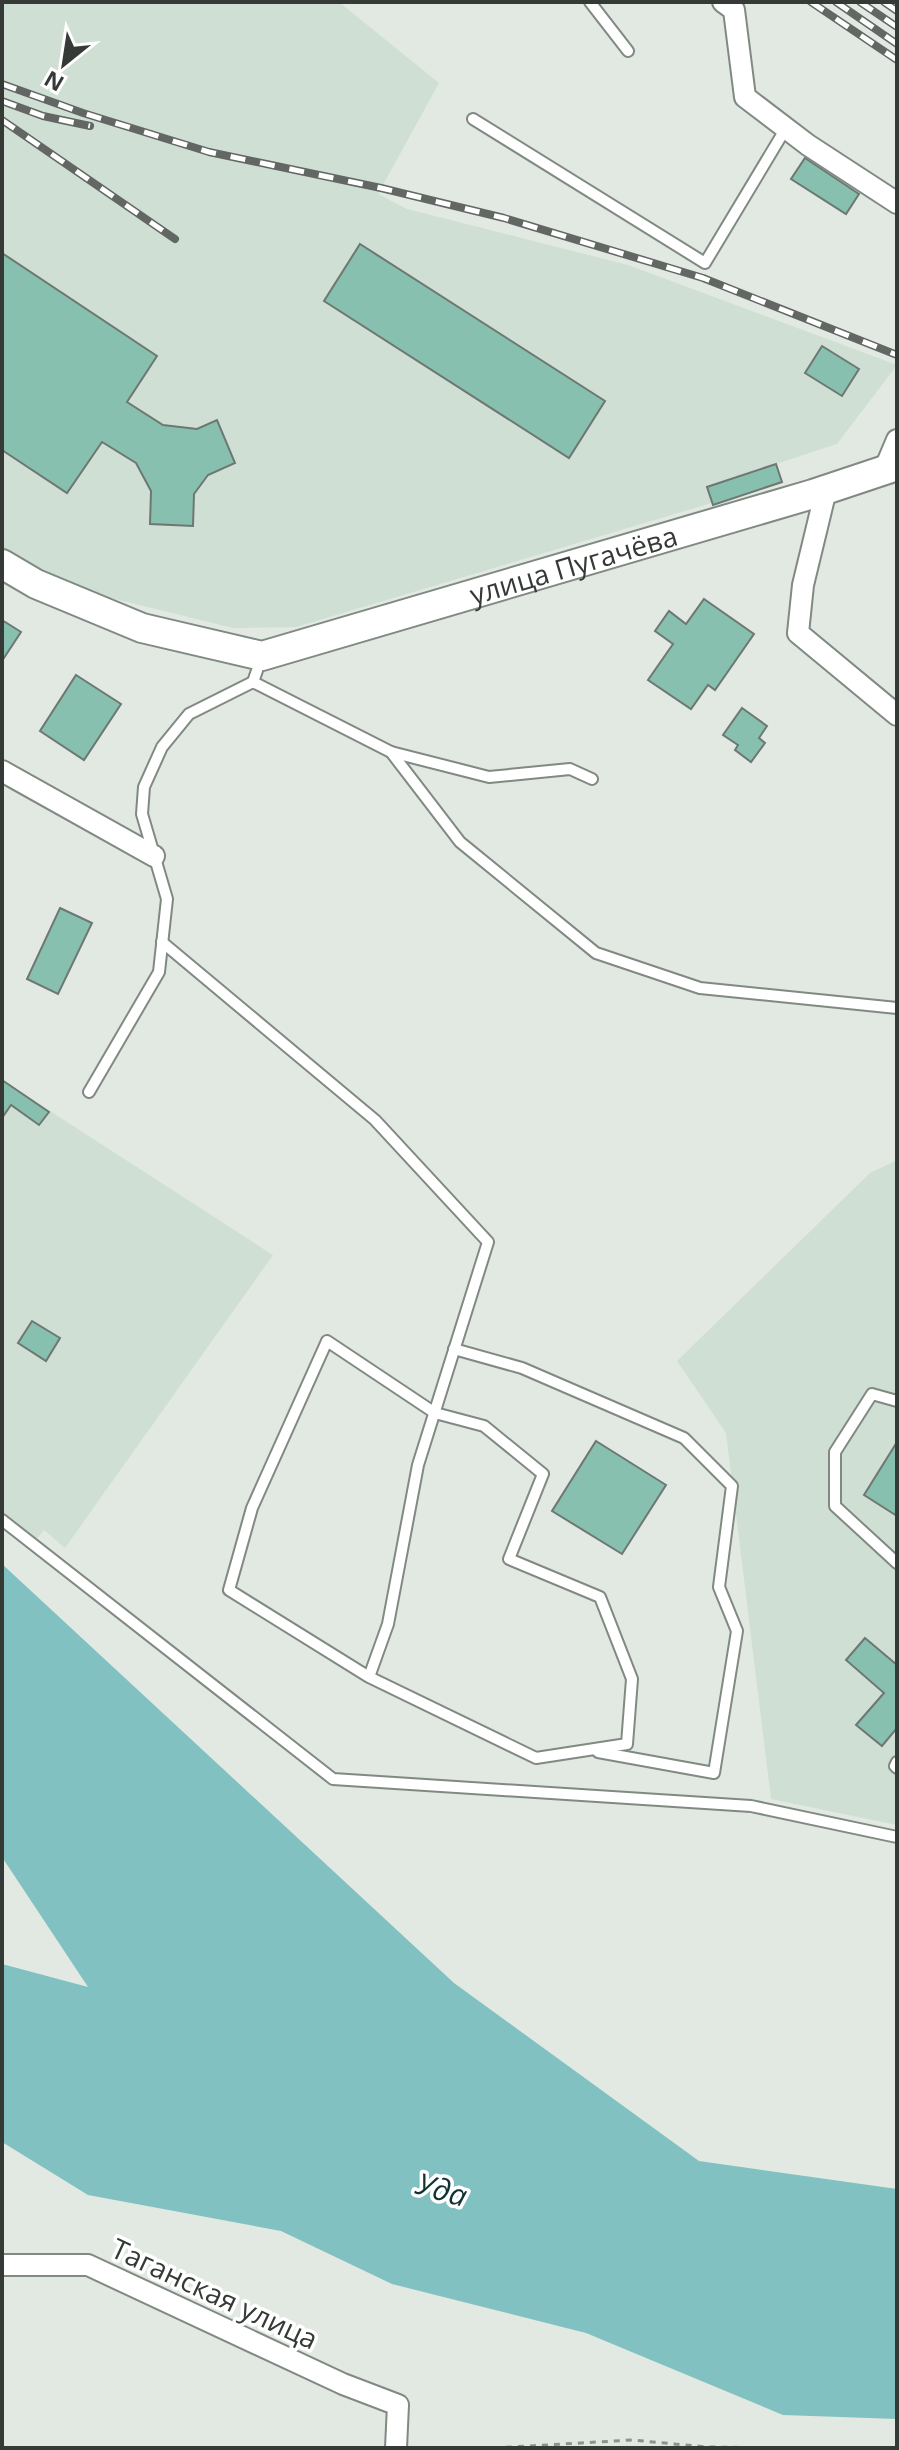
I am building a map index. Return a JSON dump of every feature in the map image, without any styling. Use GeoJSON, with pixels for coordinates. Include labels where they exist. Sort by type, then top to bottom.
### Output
{"type":"FeatureCollection","features":[{"type":"Feature","properties":{"kind":"street"},"geometry":{"type":"LineString","coordinates":[[723,2],[734,10],[745,97],[897,203]]}},
{"type":"Feature","properties":{"kind":"street","name":"улица Пугачёва"},"geometry":{"type":"LineString","coordinates":[[257,669],[890,469],[897,440]]}},
{"type":"Feature","properties":{"kind":"street"},"geometry":{"type":"LineString","coordinates":[[826,490],[803,585],[798,633],[897,715]]}},
{"type":"Feature","properties":{"kind":"street"},"geometry":{"type":"LineString","coordinates":[[2,564],[36,584],[142,628],[257,669]]}},
{"type":"Feature","properties":{"kind":"street"},"geometry":{"type":"LineString","coordinates":[[2,771],[154,856]]}},
{"type":"Feature","properties":{"kind":"street","name":"Таганская улица"},"geometry":{"type":"LineString","coordinates":[[2,2265],[88,2265],[343,2384],[398,2405],[396,2448]]}},
{"type":"Feature","properties":{"kind":"lane"},"geometry":{"type":"LineString","coordinates":[[590,2],[628,51]]}},
{"type":"Feature","properties":{"kind":"lane"},"geometry":{"type":"LineString","coordinates":[[473,119],[705,263],[786,128]]}},
{"type":"Feature","properties":{"kind":"lane"},"geometry":{"type":"LineString","coordinates":[[89,1092],[159,972],[167,899],[142,814],[144,787],[162,747],[189,714],[257,669],[391,752],[489,777],[570,769],[592,779]]}},
{"type":"Feature","properties":{"kind":"lane"},"geometry":{"type":"LineString","coordinates":[[391,752],[460,842],[596,953],[700,988],[897,1008]]}},
{"type":"Feature","properties":{"kind":"lane"},"geometry":{"type":"LineString","coordinates":[[162,942],[375,1120],[488,1242],[418,1465],[388,1624],[369,1677]]}},
{"type":"Feature","properties":{"kind":"lane"},"geometry":{"type":"LineString","coordinates":[[327,1341],[435,1413],[484,1426],[543,1474],[509,1559],[600,1597],[632,1679],[627,1744],[536,1758],[369,1677],[229,1590],[252,1508],[327,1341]]}},
{"type":"Feature","properties":{"kind":"lane"},"geometry":{"type":"LineString","coordinates":[[454,1349],[522,1368],[684,1438],[732,1486],[719,1587],[737,1631],[714,1773],[588,1750]]}},
{"type":"Feature","properties":{"kind":"lane"},"geometry":{"type":"LineString","coordinates":[[897,1401],[872,1394],[835,1452],[835,1506],[897,1563]]}},
{"type":"Feature","properties":{"kind":"lane"},"geometry":{"type":"LineString","coordinates":[[2,1520],[333,1779],[751,1806],[897,1837]]}},
{"type":"Feature","properties":{"kind":"path"},"geometry":{"type":"LineString","coordinates":[[494,2448],[632,2440],[707,2447],[779,2448]]}},
{"type":"Feature","properties":{"kind":"shaded area"},"geometry":{"type":"Polygon","coordinates":[[[2,2],[339,2],[439,83],[378,194],[407,209],[628,265],[897,365],[837,444],[776,464],[782,482],[296,627],[233,628],[58,585],[2,549],[2,2]]]}},
{"type":"Feature","properties":{"kind":"shaded area"},"geometry":{"type":"Polygon","coordinates":[[[2,1080],[273,1255],[65,1548],[44,1530],[34,1542],[2,1518],[2,1080]]]}},
{"type":"Feature","properties":{"kind":"shaded area"},"geometry":{"type":"Polygon","coordinates":[[[897,1160],[897,1825],[771,1799],[726,1433],[677,1361],[870,1173],[897,1160]]]}},
{"type":"Feature","properties":{"kind":"water","name":"Уда"},"geometry":{"type":"Polygon","coordinates":[[[2,1564],[454,1983],[699,2161],[897,2189],[897,2419],[783,2415],[586,2333],[392,2284],[281,2231],[88,2195],[2,2142],[2,1964],[88,1987],[2,1857],[2,1564]]]}},
{"type":"Feature","properties":{"kind":"building"},"geometry":{"type":"Polygon","coordinates":[[[805,158],[859,194],[846,214],[791,179],[805,158]]]}},
{"type":"Feature","properties":{"kind":"building"},"geometry":{"type":"Polygon","coordinates":[[[360,244],[605,401],[569,458],[324,301],[360,244]]]}},
{"type":"Feature","properties":{"kind":"building"},"geometry":{"type":"Polygon","coordinates":[[[2,253],[157,356],[127,402],[163,425],[197,429],[217,420],[235,463],[208,475],[194,494],[193,526],[150,524],[151,491],[136,463],[102,442],[67,493],[2,450],[2,253]]]}},
{"type":"Feature","properties":{"kind":"building"},"geometry":{"type":"Polygon","coordinates":[[[822,346],[859,369],[842,396],[805,373],[822,346]]]}},
{"type":"Feature","properties":{"kind":"building"},"geometry":{"type":"Polygon","coordinates":[[[776,464],[782,482],[713,505],[707,487],[776,464]]]}},
{"type":"Feature","properties":{"kind":"building"},"geometry":{"type":"Polygon","coordinates":[[[704,599],[754,634],[715,690],[708,685],[691,709],[648,680],[673,644],[655,631],[669,611],[686,624],[704,599]]]}},
{"type":"Feature","properties":{"kind":"building"},"geometry":{"type":"Polygon","coordinates":[[[2,620],[21,632],[2,661],[2,620]]]}},
{"type":"Feature","properties":{"kind":"building"},"geometry":{"type":"Polygon","coordinates":[[[76,675],[121,704],[84,760],[40,731],[76,675]]]}},
{"type":"Feature","properties":{"kind":"building"},"geometry":{"type":"Polygon","coordinates":[[[742,708],[767,726],[759,738],[765,743],[751,762],[735,750],[738,745],[723,735],[742,708]]]}},
{"type":"Feature","properties":{"kind":"building"},"geometry":{"type":"Polygon","coordinates":[[[60,908],[92,923],[58,994],[27,979],[60,908]]]}},
{"type":"Feature","properties":{"kind":"building"},"geometry":{"type":"Polygon","coordinates":[[[2,1080],[49,1112],[39,1125],[11,1105],[2,1118],[2,1080]]]}},
{"type":"Feature","properties":{"kind":"building"},"geometry":{"type":"Polygon","coordinates":[[[32,1321],[60,1338],[46,1361],[18,1343],[32,1321]]]}},
{"type":"Feature","properties":{"kind":"building"},"geometry":{"type":"Polygon","coordinates":[[[596,1441],[666,1485],[622,1554],[552,1511],[596,1441]]]}},
{"type":"Feature","properties":{"kind":"building"},"geometry":{"type":"Polygon","coordinates":[[[897,1442],[897,1516],[864,1495],[897,1442]]]}},
{"type":"Feature","properties":{"kind":"building"},"geometry":{"type":"Polygon","coordinates":[[[865,1638],[897,1665],[897,1728],[882,1746],[856,1725],[884,1693],[846,1660],[865,1638]]]}},
{"type":"Feature","properties":{"kind":"railway"},"geometry":{"type":"LineString","coordinates":[[811,2],[897,60]]}},
{"type":"Feature","properties":{"kind":"railway"},"geometry":{"type":"LineString","coordinates":[[836,2],[897,44]]}},
{"type":"Feature","properties":{"kind":"railway"},"geometry":{"type":"LineString","coordinates":[[860,2],[897,27]]}},
{"type":"Feature","properties":{"kind":"railway"},"geometry":{"type":"LineString","coordinates":[[884,2],[897,11]]}},
{"type":"Feature","properties":{"kind":"railway"},"geometry":{"type":"LineString","coordinates":[[2,84],[209,152],[381,188],[504,218],[703,278],[897,355]]}},
{"type":"Feature","properties":{"kind":"railway"},"geometry":{"type":"LineString","coordinates":[[2,101],[43,116],[90,126]]}},
{"type":"Feature","properties":{"kind":"railway"},"geometry":{"type":"LineString","coordinates":[[2,120],[175,239]]}}]}
